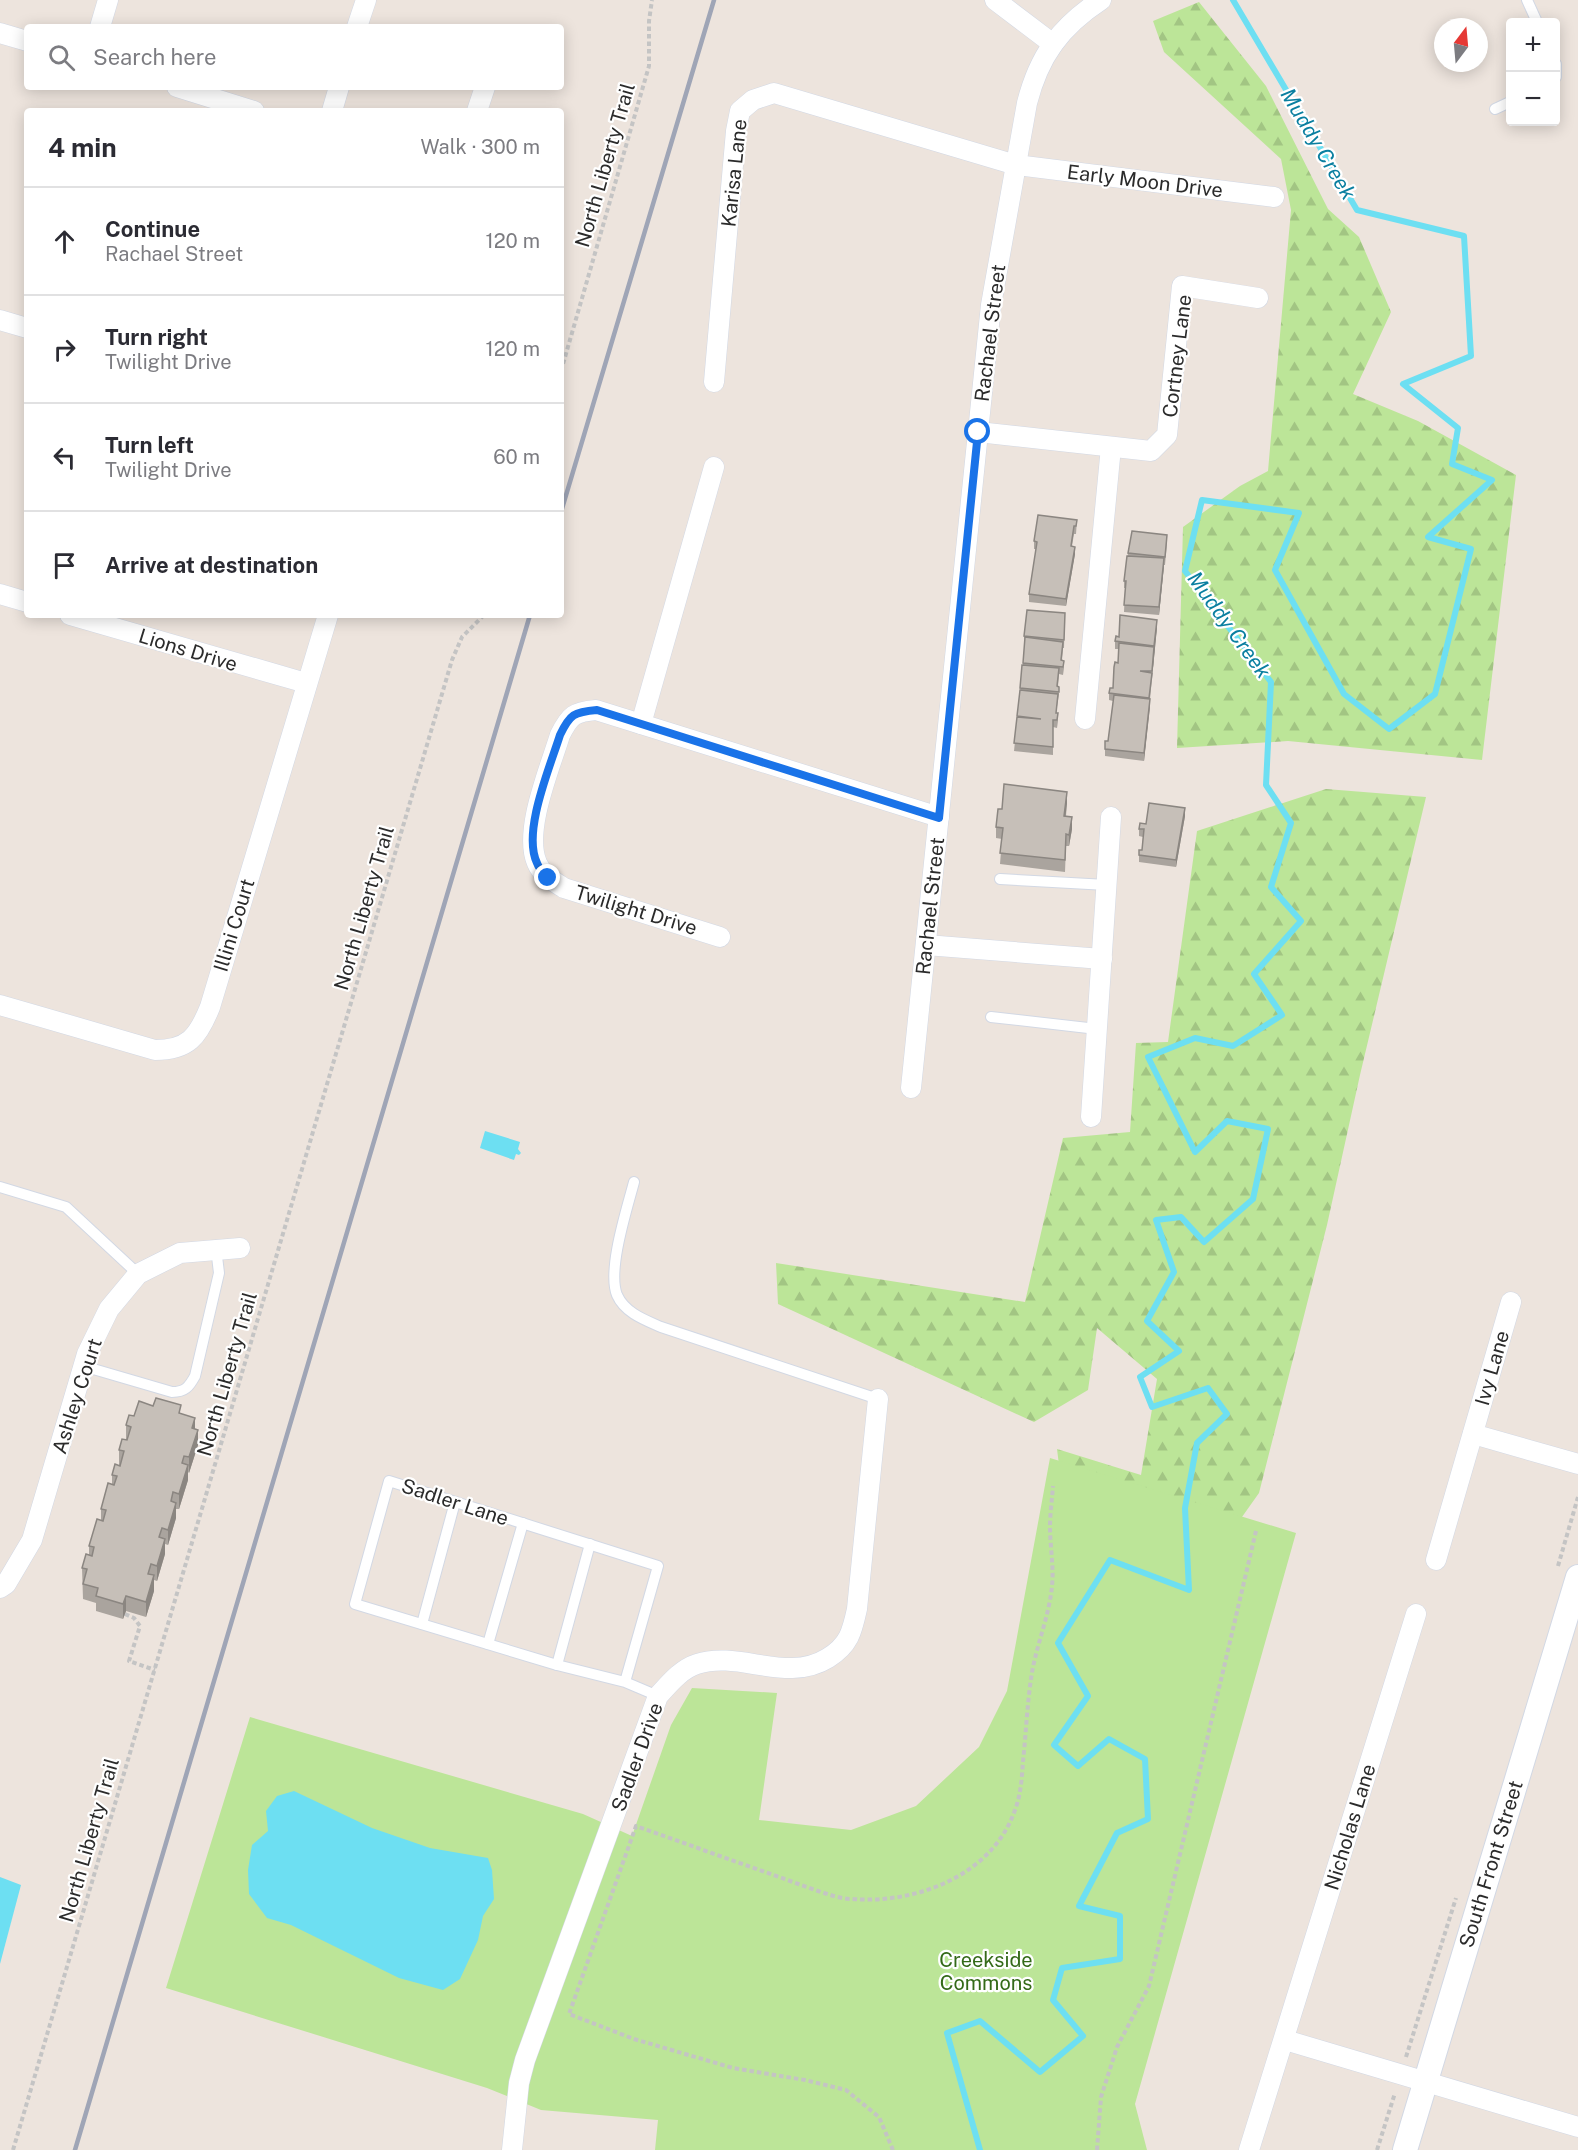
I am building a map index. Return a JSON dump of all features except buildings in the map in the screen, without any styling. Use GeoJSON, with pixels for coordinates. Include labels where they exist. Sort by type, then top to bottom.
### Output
{"type":"FeatureCollection","features":[{"type":"Feature","properties":{"kind":"street"},"geometry":{"type":"LineString","coordinates":[[101,24],[108,0]]}},
{"type":"Feature","properties":{"kind":"street"},"geometry":{"type":"LineString","coordinates":[[358,24],[366,0]]}},
{"type":"Feature","properties":{"kind":"street"},"geometry":{"type":"LineString","coordinates":[[995,0],[1053,44]]}},
{"type":"Feature","properties":{"kind":"street","name":"Rachael Street"},"geometry":{"type":"LineString","coordinates":[[911,1088],[991,305],[1033,79],[1042,59],[1053,44],[1083,12],[1101,0]]}},
{"type":"Feature","properties":{"kind":"street"},"geometry":{"type":"LineString","coordinates":[[0,33],[24,40]]}},
{"type":"Feature","properties":{"kind":"street"},"geometry":{"type":"LineString","coordinates":[[187,90],[244,108]]}},
{"type":"Feature","properties":{"kind":"street"},"geometry":{"type":"LineString","coordinates":[[333,108],[338,90]]}},
{"type":"Feature","properties":{"kind":"street"},"geometry":{"type":"LineString","coordinates":[[478,108],[484,90]]}},
{"type":"Feature","properties":{"kind":"street","name":"Karisa Lane"},"geometry":{"type":"LineString","coordinates":[[714,382],[736,131],[740,111],[753,100],[774,93],[1016,165]]}},
{"type":"Feature","properties":{"kind":"street","name":"Early Moon Drive"},"geometry":{"type":"LineString","coordinates":[[1016,165],[1274,197]]}},
{"type":"Feature","properties":{"kind":"street","name":"Cortney Lane"},"geometry":{"type":"LineString","coordinates":[[978,432],[1151,451],[1167,435],[1182,286],[1258,298]]}},
{"type":"Feature","properties":{"kind":"street"},"geometry":{"type":"LineString","coordinates":[[0,320],[24,327]]}},
{"type":"Feature","properties":{"kind":"street"},"geometry":{"type":"LineString","coordinates":[[1084,719],[1111,447]]}},
{"type":"Feature","properties":{"kind":"street"},"geometry":{"type":"LineString","coordinates":[[641,724],[714,467]]}},
{"type":"Feature","properties":{"kind":"street"},"geometry":{"type":"LineString","coordinates":[[0,594],[24,601]]}},
{"type":"Feature","properties":{"kind":"street","name":"Lions Drive"},"geometry":{"type":"LineString","coordinates":[[80,618],[306,683]]}},
{"type":"Feature","properties":{"kind":"street","name":"Illini Court"},"geometry":{"type":"LineString","coordinates":[[0,1005],[155,1050],[170,1050],[188,1043],[197,1034],[210,1007],[327,618]]}},
{"type":"Feature","properties":{"kind":"street","name":"Twilight Drive"},"geometry":{"type":"LineString","coordinates":[[720,936],[564,888],[548,878],[537,864],[532,846],[532,828],[560,735],[567,720],[578,712],[597,710],[939,818]]}},
{"type":"Feature","properties":{"kind":"street"},"geometry":{"type":"LineString","coordinates":[[1091,1117],[1112,817]]}},
{"type":"Feature","properties":{"kind":"street"},"geometry":{"type":"LineString","coordinates":[[926,945],[1102,959]]}},
{"type":"Feature","properties":{"kind":"street","name":"Ashley Court"},"geometry":{"type":"LineString","coordinates":[[0,1588],[6,1584],[32,1540],[87,1354],[109,1309],[138,1274],[180,1253],[216,1248],[240,1248]]}},
{"type":"Feature","properties":{"kind":"street","name":"Ivy Lane"},"geometry":{"type":"LineString","coordinates":[[1436,1560],[1511,1302]]}},
{"type":"Feature","properties":{"kind":"street","name":"Sadler Drive"},"geometry":{"type":"LineString","coordinates":[[512,2150],[519,2083],[525,2060],[658,1696],[678,1675],[696,1664],[718,1660],[798,1669],[817,1665],[836,1653],[852,1634],[857,1609],[878,1399]]}},
{"type":"Feature","properties":{"kind":"street"},"geometry":{"type":"LineString","coordinates":[[1473,1434],[1578,1464]]}},
{"type":"Feature","properties":{"kind":"street","name":"South Front Street"},"geometry":{"type":"LineString","coordinates":[[1405,2150],[1578,1577]]}},
{"type":"Feature","properties":{"kind":"street","name":"Nicholas Lane"},"geometry":{"type":"LineString","coordinates":[[1249,2150],[1416,1614]]}},
{"type":"Feature","properties":{"kind":"street"},"geometry":{"type":"LineString","coordinates":[[1285,2040],[1578,2127]]}},
{"type":"Feature","properties":{"kind":"lane"},"geometry":{"type":"LineString","coordinates":[[1527,0],[1535,18]]}},
{"type":"Feature","properties":{"kind":"lane"},"geometry":{"type":"LineString","coordinates":[[1496,109],[1506,104]]}},
{"type":"Feature","properties":{"kind":"lane"},"geometry":{"type":"LineString","coordinates":[[1000,879],[1107,885]]}},
{"type":"Feature","properties":{"kind":"lane"},"geometry":{"type":"LineString","coordinates":[[991,1017],[1097,1029]]}},
{"type":"Feature","properties":{"kind":"lane"},"geometry":{"type":"LineString","coordinates":[[634,1182],[620,1238],[614,1280],[617,1296],[627,1309],[638,1317],[661,1327],[878,1399]]}},
{"type":"Feature","properties":{"kind":"lane"},"geometry":{"type":"LineString","coordinates":[[0,1187],[66,1207],[138,1274]]}},
{"type":"Feature","properties":{"kind":"lane"},"geometry":{"type":"LineString","coordinates":[[83,1366],[172,1392],[181,1392],[189,1387],[195,1376],[219,1273],[216,1248]]}},
{"type":"Feature","properties":{"kind":"lane","name":"Sadler Lane"},"geometry":{"type":"LineString","coordinates":[[625,1682],[658,1566],[389,1481],[355,1604],[557,1665],[625,1682],[658,1696]]}},
{"type":"Feature","properties":{"kind":"lane"},"geometry":{"type":"LineString","coordinates":[[422,1624],[455,1502]]}},
{"type":"Feature","properties":{"kind":"lane"},"geometry":{"type":"LineString","coordinates":[[488,1644],[523,1523]]}},
{"type":"Feature","properties":{"kind":"lane"},"geometry":{"type":"LineString","coordinates":[[557,1665],[590,1544]]}},
{"type":"Feature","properties":{"kind":"path","name":"North Liberty Trail"},"geometry":{"type":"LineString","coordinates":[[564,361],[649,66],[649,21],[652,0]]}},
{"type":"Feature","properties":{"kind":"path","name":"North Liberty Trail"},"geometry":{"type":"LineString","coordinates":[[13,2150],[452,660],[462,637],[481,618]]}},
{"type":"Feature","properties":{"kind":"path"},"geometry":{"type":"LineString","coordinates":[[893,2150],[879,2116],[846,2090],[805,2080],[733,2068],[634,2039],[569,2014],[636,1826],[821,1892],[849,1899],[881,1900],[907,1897],[930,1890],[954,1879],[976,1864],[992,1849],[1015,1810],[1020,1791],[1031,1677],[1052,1586],[1050,1526],[1053,1486]]}},
{"type":"Feature","properties":{"kind":"path"},"geometry":{"type":"LineString","coordinates":[[1097,2150],[1101,2097],[1104,2087],[1117,2047],[1149,1986],[1256,1531]]}},
{"type":"Feature","properties":{"kind":"path"},"geometry":{"type":"LineString","coordinates":[[125,1614],[134,1618],[140,1626],[129,1661],[156,1670]]}},
{"type":"Feature","properties":{"kind":"path"},"geometry":{"type":"LineString","coordinates":[[1377,2150],[1395,2091]]}},
{"type":"Feature","properties":{"kind":"green space"},"geometry":{"type":"Polygon","coordinates":[[[1199,2],[1266,86],[1328,209],[1359,237],[1391,312],[1353,394],[1418,421],[1516,475],[1482,760],[1288,741],[1177,748],[1183,527],[1240,486],[1268,471],[1291,210],[1281,159],[1164,52],[1153,21],[1199,2]]]}},
{"type":"Feature","properties":{"kind":"green space"},"geometry":{"type":"Polygon","coordinates":[[[1326,789],[1426,797],[1327,1225],[1259,1493],[1220,1548],[917,2150],[955,1918],[1060,1473],[1057,1449],[1141,1475],[1157,1379],[1097,1328],[1088,1390],[1034,1422],[778,1304],[776,1263],[1025,1302],[1063,1138],[1130,1132],[1136,1043],[1168,1042],[1197,831],[1326,789]]]}},
{"type":"Feature","properties":{"kind":"green space","name":"Creekside Commons"},"geometry":{"type":"Polygon","coordinates":[[[1050,1458],[1296,1533],[1135,2104],[1147,2150],[655,2150],[658,2120],[541,2110],[487,2088],[166,1988],[250,1717],[583,1814],[632,1836],[671,1725],[692,1688],[777,1693],[759,1820],[851,1830],[916,1806],[979,1747],[1007,1691],[1050,1458]]]}},
{"type":"Feature","properties":{"kind":"water"},"geometry":{"type":"Polygon","coordinates":[[[485,1131],[520,1142],[518,1149],[521,1153],[516,1154],[514,1160],[480,1148],[485,1131]]]}},
{"type":"Feature","properties":{"kind":"water"},"geometry":{"type":"Polygon","coordinates":[[[294,1791],[372,1828],[430,1848],[488,1858],[492,1870],[494,1899],[483,1916],[478,1940],[460,1979],[443,1990],[399,1978],[291,1925],[267,1918],[249,1894],[248,1870],[252,1845],[268,1831],[266,1811],[277,1796],[294,1791]]]}},
{"type":"Feature","properties":{"kind":"water"},"geometry":{"type":"Polygon","coordinates":[[[0,1877],[21,1885],[0,1964],[0,1877]]]}},
{"type":"Feature","properties":{"kind":"waterway","name":"Muddy Creek"},"geometry":{"type":"LineString","coordinates":[[980,2150],[947,2033],[980,2021],[1040,2072],[1083,2036],[1053,2000],[1062,1968],[1120,1959],[1120,1916],[1079,1906],[1117,1833],[1148,1819],[1145,1759],[1109,1739],[1078,1766],[1054,1745],[1088,1696],[1058,1643],[1110,1560],[1189,1590],[1185,1508],[1197,1443],[1227,1414],[1208,1388],[1152,1407],[1140,1377],[1179,1351],[1147,1321],[1174,1272],[1156,1220],[1181,1217],[1204,1242],[1253,1199],[1268,1129],[1227,1121],[1195,1152],[1148,1057],[1195,1038],[1233,1046],[1282,1015],[1254,974],[1301,921],[1271,887],[1291,823],[1266,785],[1271,682],[1185,571],[1202,500],[1299,513],[1275,570],[1344,694],[1389,729],[1435,694],[1471,549],[1428,537],[1492,480],[1452,464],[1458,428],[1403,384],[1471,356],[1464,236],[1357,210],[1233,0]]}},
{"type":"Feature","properties":{"kind":"railway"},"geometry":{"type":"LineString","coordinates":[[564,502],[714,0]]}},
{"type":"Feature","properties":{"kind":"railway"},"geometry":{"type":"LineString","coordinates":[[75,2150],[529,618]]}},
{"type":"Feature","properties":{"kind":"route"},"geometry":{"type":"LineString","coordinates":[[548,878],[537,864],[532,846],[532,828],[560,735],[567,720],[578,712],[597,710],[939,818],[978,432]]}}]}
